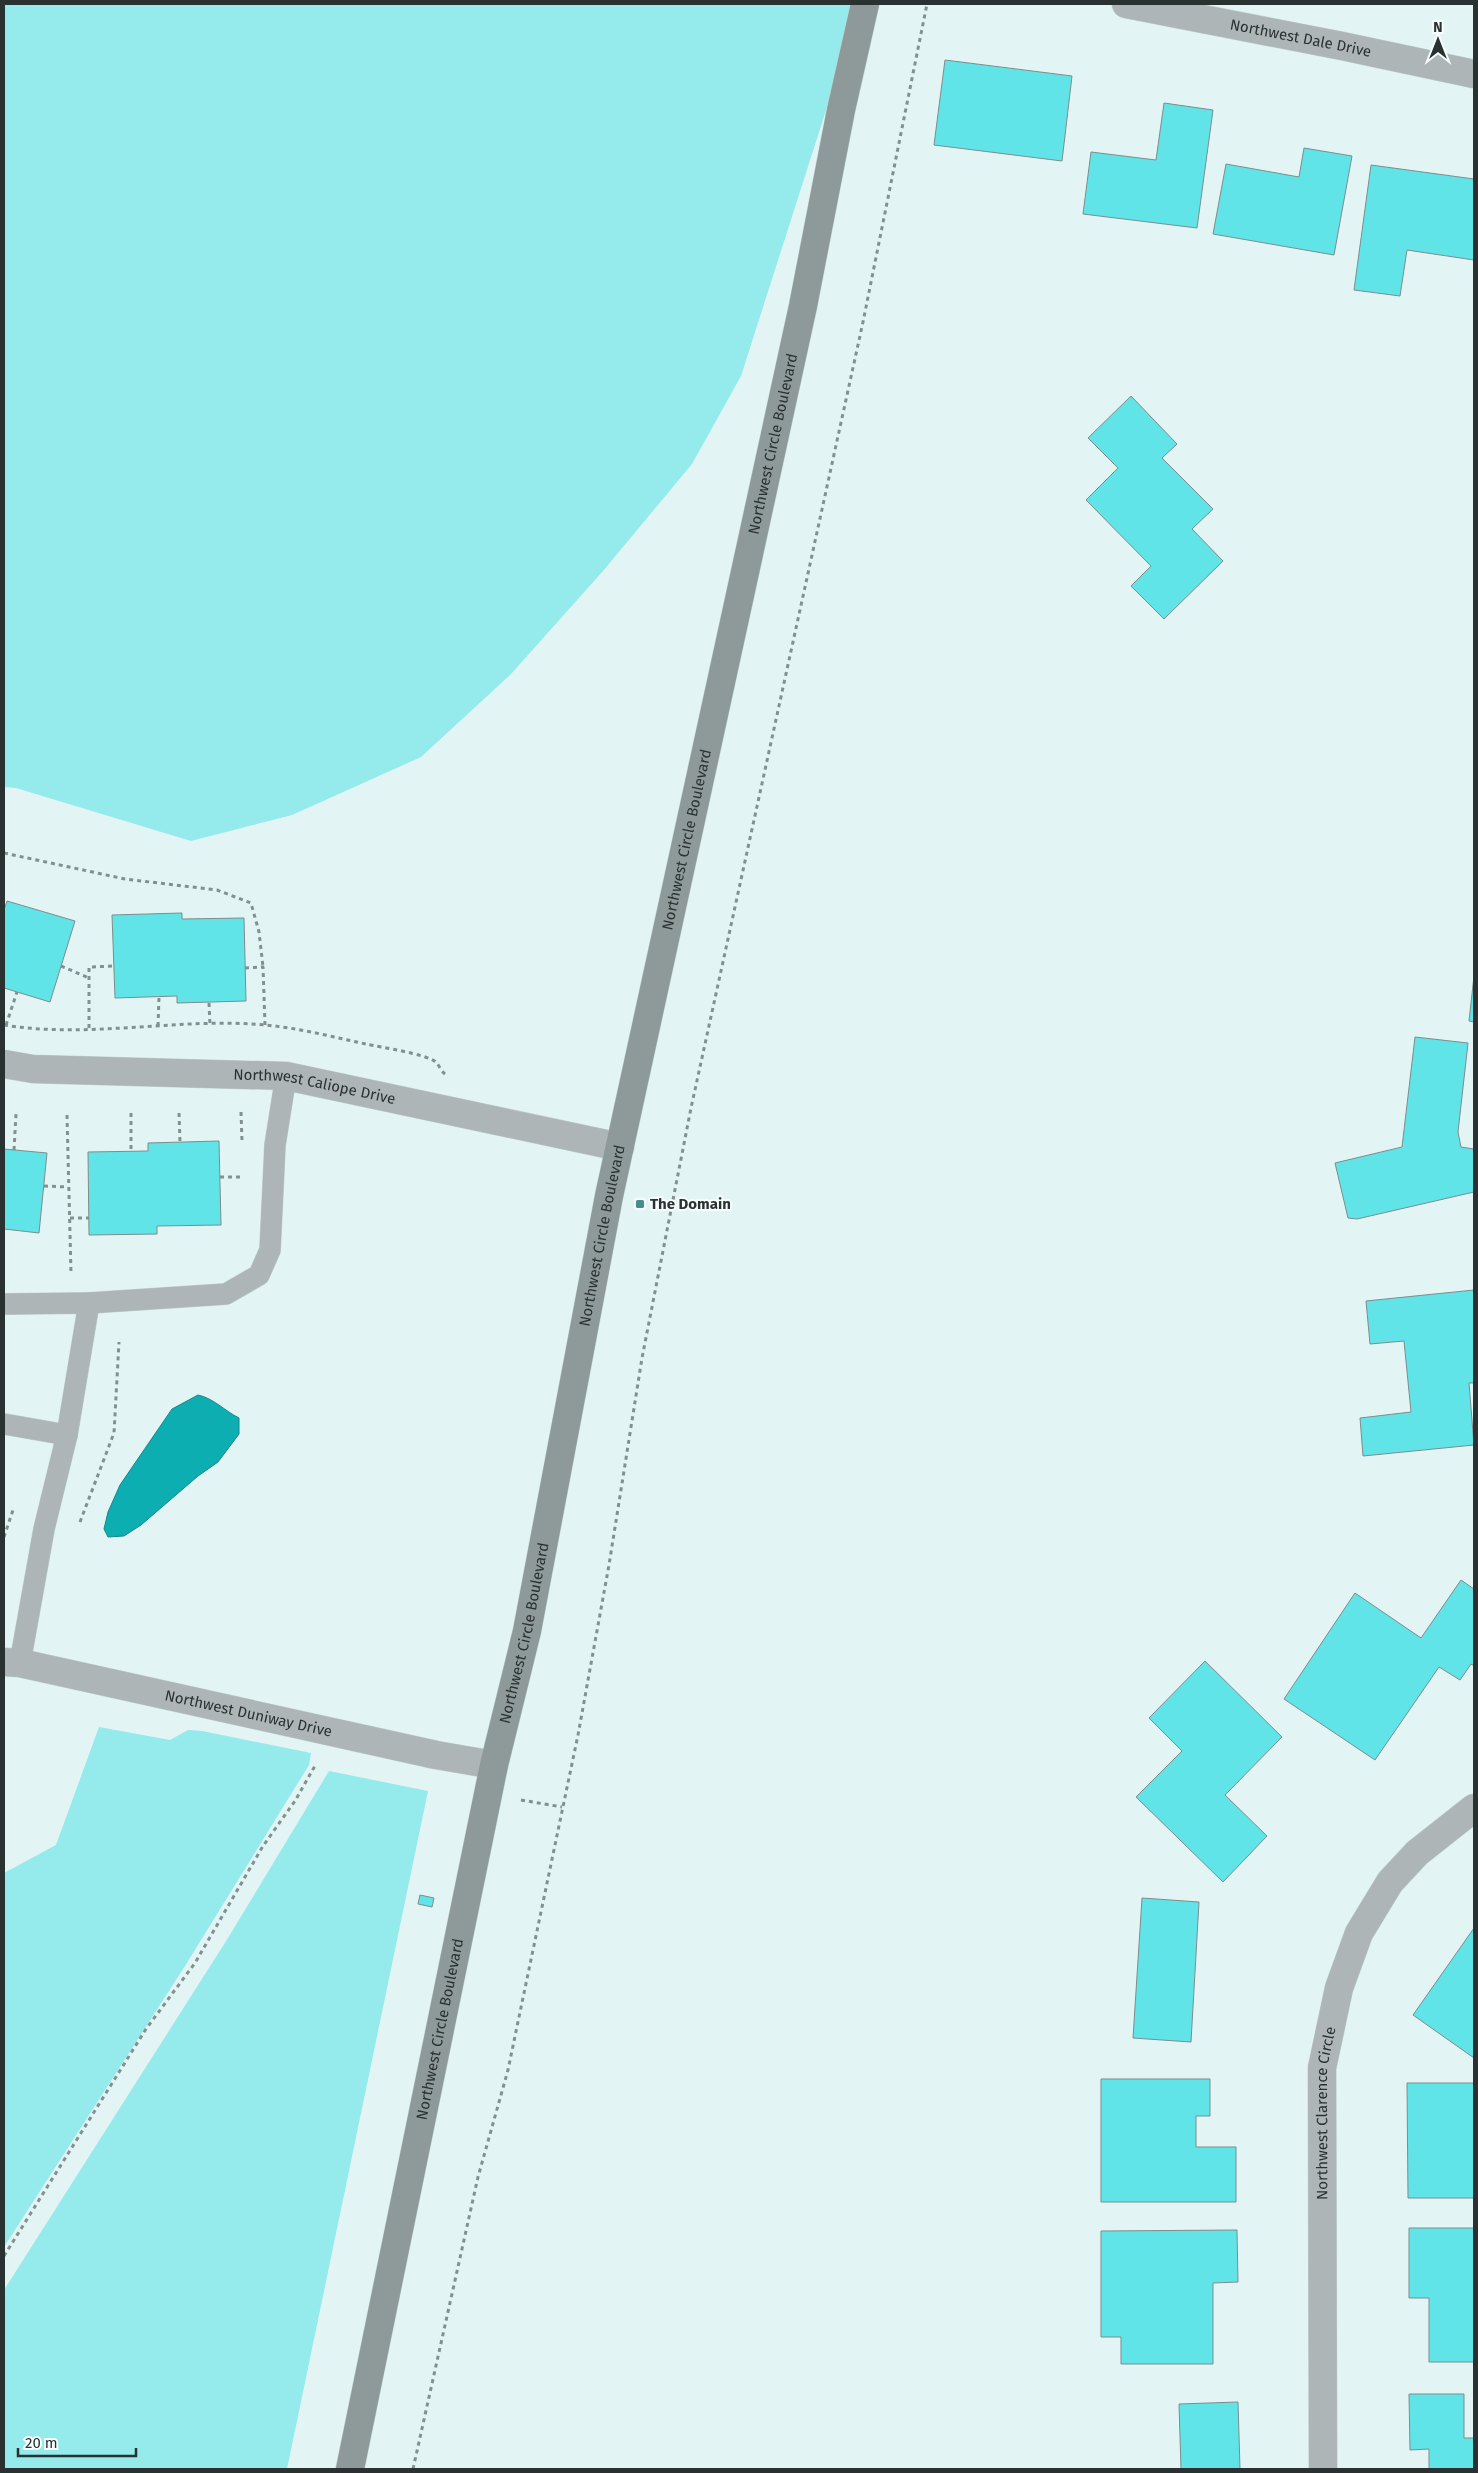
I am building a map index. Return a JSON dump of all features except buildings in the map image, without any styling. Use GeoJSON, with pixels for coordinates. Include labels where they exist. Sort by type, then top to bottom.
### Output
{"type":"FeatureCollection","features":[{"type":"Feature","properties":{"kind":"main road","name":"Northwest Circle Boulevard"},"geometry":{"type":"LineString","coordinates":[[350,2469],[494,1765],[526,1631],[620,1146],[800,316],[841,110],[865,4]]}},
{"type":"Feature","properties":{"kind":"street","name":"Northwest Dale Drive"},"geometry":{"type":"LineString","coordinates":[[1126,4],[1474,74]]}},
{"type":"Feature","properties":{"kind":"street","name":"Northwest Caliope Drive"},"geometry":{"type":"LineString","coordinates":[[4,1064],[33,1069],[286,1076],[620,1146]]}},
{"type":"Feature","properties":{"kind":"street","name":"Northwest Duniway Drive"},"geometry":{"type":"LineString","coordinates":[[12,1662],[436,1755],[494,1765]]}},
{"type":"Feature","properties":{"kind":"street","name":"Northwest Clarence Circle"},"geometry":{"type":"LineString","coordinates":[[1323,2469],[1322,2068],[1339,1988],[1359,1932],[1390,1882],[1417,1854],[1474,1808]]}},
{"type":"Feature","properties":{"kind":"lane"},"geometry":{"type":"LineString","coordinates":[[4,1304],[90,1303],[226,1294],[259,1275],[270,1250],[275,1144],[286,1076]]}},
{"type":"Feature","properties":{"kind":"lane"},"geometry":{"type":"LineString","coordinates":[[12,1662],[67,1435],[90,1303]]}},
{"type":"Feature","properties":{"kind":"lane"},"geometry":{"type":"LineString","coordinates":[[4,1424],[67,1435]]}},
{"type":"Feature","properties":{"kind":"path"},"geometry":{"type":"LineString","coordinates":[[413,2469],[478,2177],[508,2070],[519,2018],[578,1734],[609,1565],[642,1358],[691,1108],[863,322],[928,4]]}},
{"type":"Feature","properties":{"kind":"path"},"geometry":{"type":"LineString","coordinates":[[4,854],[125,879],[217,890],[252,904],[259,932],[263,968],[265,1025]]}},
{"type":"Feature","properties":{"kind":"path"},"geometry":{"type":"LineString","coordinates":[[61,966],[89,978]]}},
{"type":"Feature","properties":{"kind":"path"},"geometry":{"type":"LineString","coordinates":[[89,1028],[88,967],[114,966]]}},
{"type":"Feature","properties":{"kind":"path"},"geometry":{"type":"LineString","coordinates":[[245,968],[263,968]]}},
{"type":"Feature","properties":{"kind":"path"},"geometry":{"type":"LineString","coordinates":[[6,1025],[17,992]]}},
{"type":"Feature","properties":{"kind":"path"},"geometry":{"type":"LineString","coordinates":[[158,1026],[159,997]]}},
{"type":"Feature","properties":{"kind":"path"},"geometry":{"type":"LineString","coordinates":[[208,1003],[210,1025]]}},
{"type":"Feature","properties":{"kind":"path"},"geometry":{"type":"LineString","coordinates":[[179,1112],[180,1142]]}},
{"type":"Feature","properties":{"kind":"path"},"geometry":{"type":"LineString","coordinates":[[131,1113],[132,1152]]}},
{"type":"Feature","properties":{"kind":"path"},"geometry":{"type":"LineString","coordinates":[[14,1150],[16,1114]]}},
{"type":"Feature","properties":{"kind":"path"},"geometry":{"type":"LineString","coordinates":[[67,1114],[71,1273]]}},
{"type":"Feature","properties":{"kind":"path"},"geometry":{"type":"LineString","coordinates":[[220,1177],[243,1177]]}},
{"type":"Feature","properties":{"kind":"path"},"geometry":{"type":"LineString","coordinates":[[44,1186],[68,1187]]}},
{"type":"Feature","properties":{"kind":"path"},"geometry":{"type":"LineString","coordinates":[[69,1218],[89,1218]]}},
{"type":"Feature","properties":{"kind":"path"},"geometry":{"type":"LineString","coordinates":[[80,1524],[114,1433],[119,1342]]}},
{"type":"Feature","properties":{"kind":"path"},"geometry":{"type":"LineString","coordinates":[[4,2256],[146,2028],[194,1963],[263,1846],[295,1801],[317,1760]]}},
{"type":"Feature","properties":{"kind":"shaded area"},"geometry":{"type":"Polygon","coordinates":[[[4,4],[860,4],[741,376],[692,464],[603,571],[511,674],[421,757],[292,815],[191,841],[16,788],[4,787],[4,4]]]}},
{"type":"Feature","properties":{"kind":"shaded area"},"geometry":{"type":"Polygon","coordinates":[[[198,1395],[209,1399],[239,1418],[239,1434],[218,1462],[198,1476],[141,1525],[124,1536],[108,1537],[104,1529],[108,1512],[120,1485],[172,1409],[198,1395]]]}},
{"type":"Feature","properties":{"kind":"shaded area"},"geometry":{"type":"Polygon","coordinates":[[[99,1727],[170,1740],[188,1730],[202,1731],[311,1753],[309,1765],[185,1966],[4,2247],[4,1873],[56,1845],[99,1727]]]}},
{"type":"Feature","properties":{"kind":"shaded area"},"geometry":{"type":"Polygon","coordinates":[[[329,1771],[428,1791],[287,2469],[4,2469],[4,2290],[228,1938],[329,1771]]]}},
{"type":"Feature","properties":{"kind":"place","name":"The Domain"},"geometry":{"type":"Point","coordinates":[640,1204]}}]}
